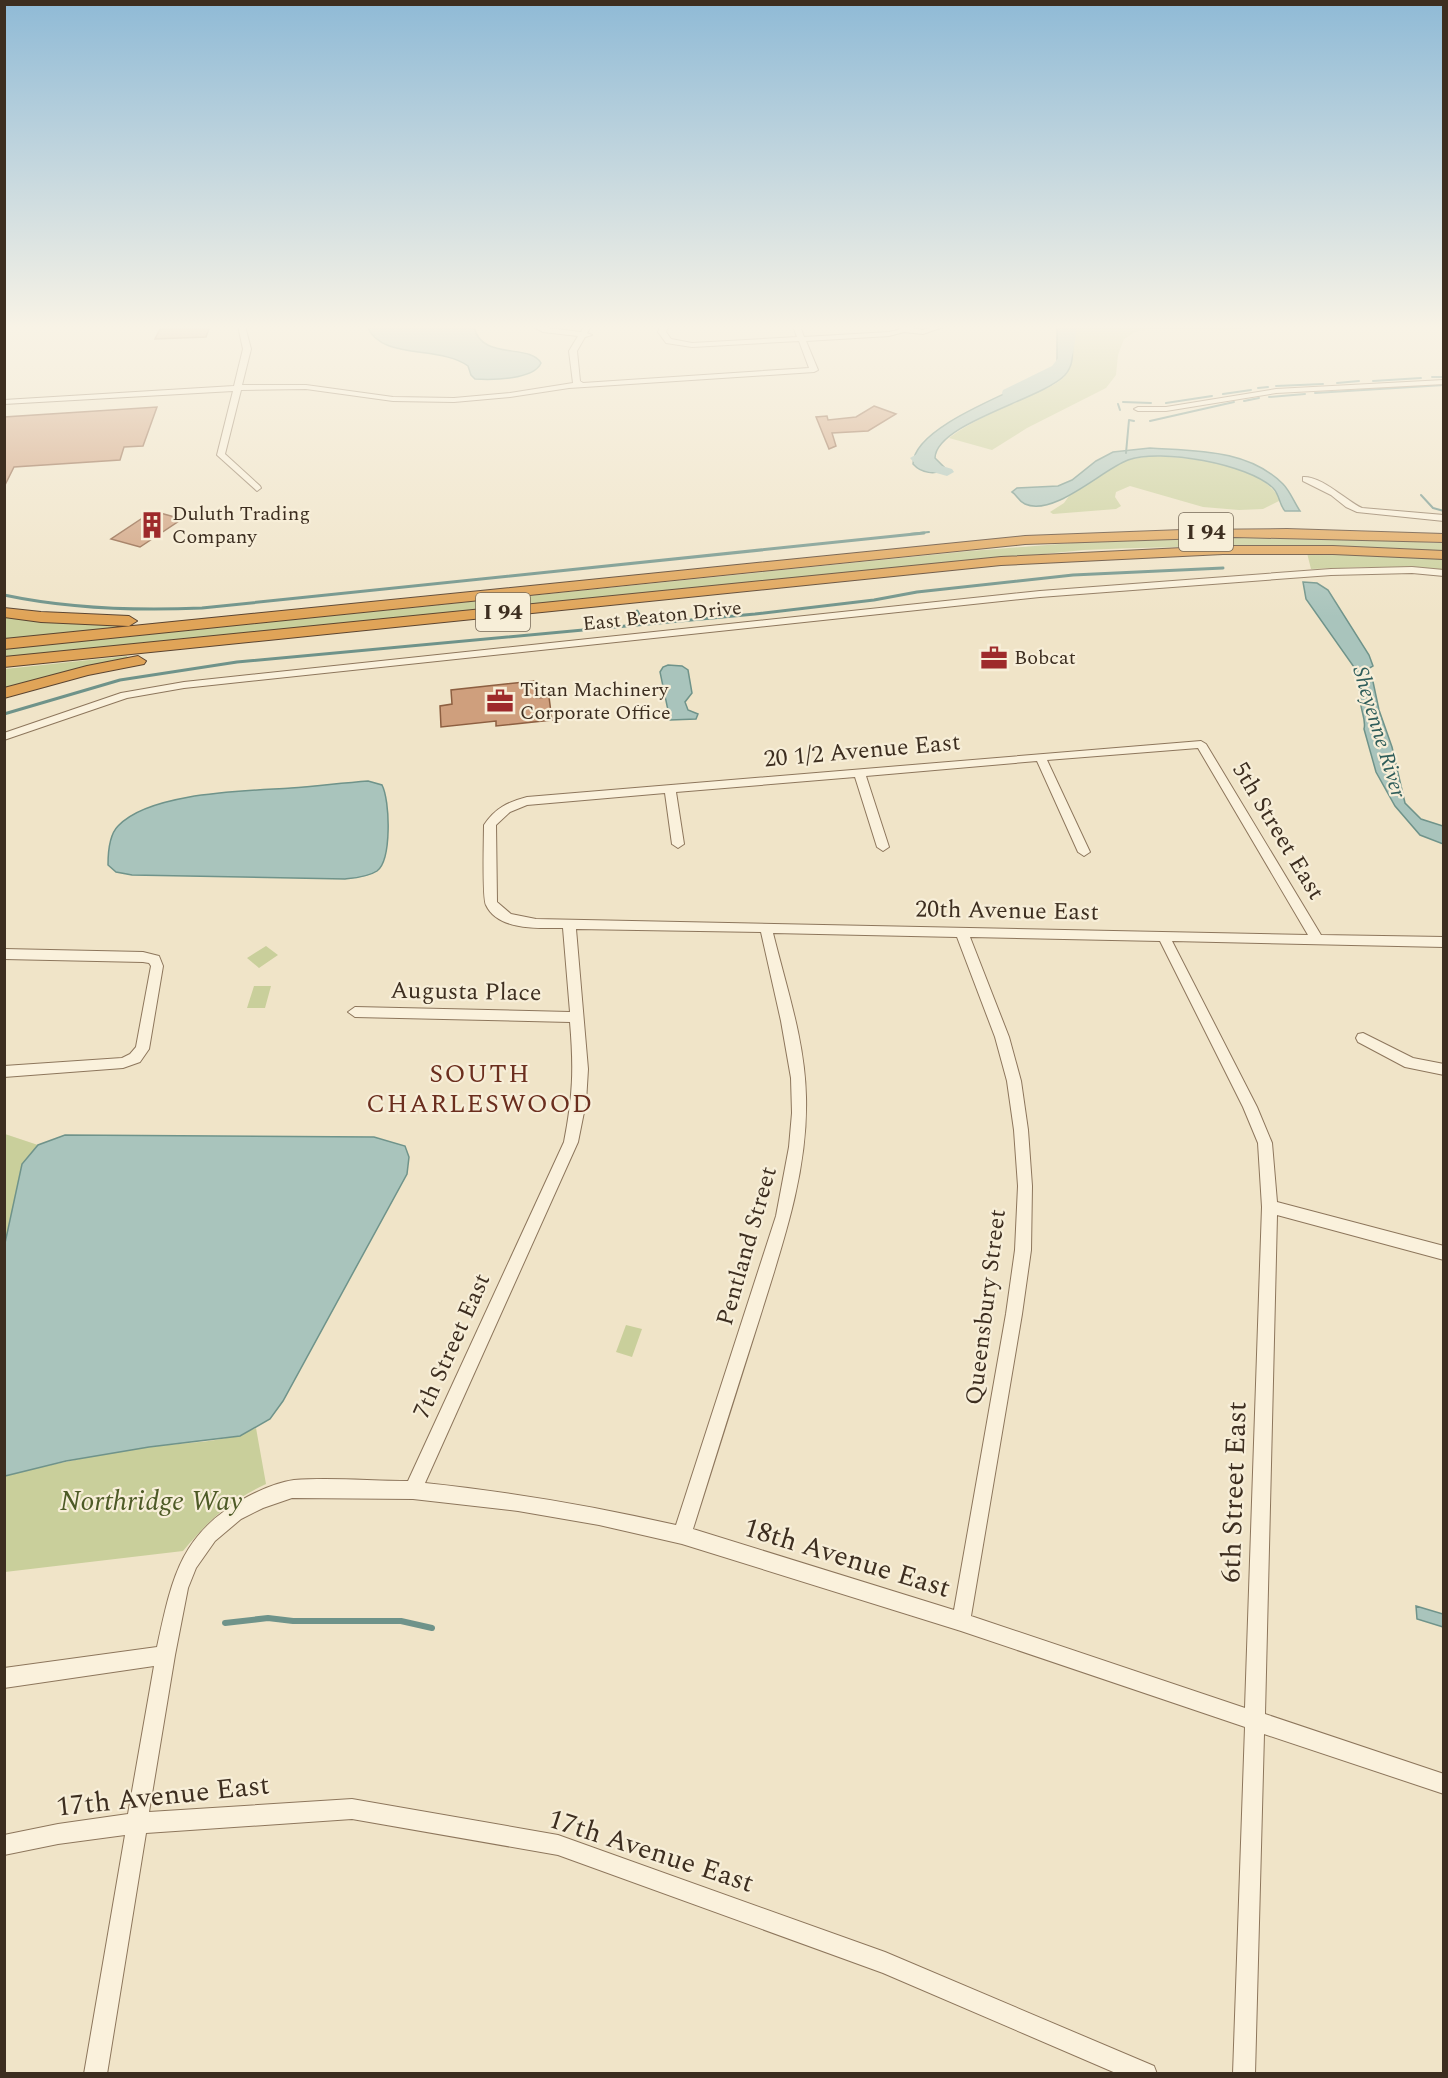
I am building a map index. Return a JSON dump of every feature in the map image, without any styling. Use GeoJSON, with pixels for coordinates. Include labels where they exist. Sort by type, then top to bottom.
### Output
{"type":"FeatureCollection","features":[{"type":"Feature","properties":{"kind":"highway","name":"I 94"},"geometry":{"type":"LineString","coordinates":[[4,644],[1025,540],[1178,532],[1370,534],[1443,538]]}},
{"type":"Feature","properties":{"kind":"highway","name":"I 94"},"geometry":{"type":"LineString","coordinates":[[4,662],[977,563],[1137,551],[1305,549],[1443,555]]}},
{"type":"Feature","properties":{"kind":"highway"},"geometry":{"type":"LineString","coordinates":[[4,612],[41,617],[137,621],[342,611]]}},
{"type":"Feature","properties":{"kind":"highway"},"geometry":{"type":"LineString","coordinates":[[4,693],[128,662],[374,625]]}},
{"type":"Feature","properties":{"kind":"street"},"geometry":{"type":"LineString","coordinates":[[229,423],[221,456],[257,488]]}},
{"type":"Feature","properties":{"kind":"street"},"geometry":{"type":"LineString","coordinates":[[1306,479],[1360,510],[1443,518]]}},
{"type":"Feature","properties":{"kind":"street","name":"East Beaton Drive"},"geometry":{"type":"LineString","coordinates":[[4,737],[125,695],[184,685],[1040,594],[1331,572],[1402,570],[1443,573]]}},
{"type":"Feature","properties":{"kind":"street","name":"20 1/2 Avenue East"},"geometry":{"type":"LineString","coordinates":[[569,924],[510,920],[497,912],[491,903],[490,825],[496,815],[510,806],[527,801],[1201,744]]}},
{"type":"Feature","properties":{"kind":"street","name":"5th Street East"},"geometry":{"type":"LineString","coordinates":[[1201,744],[1318,940]]}},
{"type":"Feature","properties":{"kind":"street"},"geometry":{"type":"LineString","coordinates":[[1040,757],[1084,852]]}},
{"type":"Feature","properties":{"kind":"street"},"geometry":{"type":"LineString","coordinates":[[859,773],[883,847]]}},
{"type":"Feature","properties":{"kind":"street"},"geometry":{"type":"LineString","coordinates":[[670,789],[678,844]]}},
{"type":"Feature","properties":{"kind":"street","name":"20th Avenue East"},"geometry":{"type":"LineString","coordinates":[[569,924],[1443,942]]}},
{"type":"Feature","properties":{"kind":"street","name":"7th Street East"},"geometry":{"type":"LineString","coordinates":[[413,1490],[571,1142],[579,1102],[581,1069],[569,924]]}},
{"type":"Feature","properties":{"kind":"street","name":"Pentland Street"},"geometry":{"type":"LineString","coordinates":[[682,1535],[784,1216],[793,1167],[798,1119],[798,1080],[766,928]]}},
{"type":"Feature","properties":{"kind":"street","name":"Queensbury Street"},"geometry":{"type":"LineString","coordinates":[[961,1622],[1014,1314],[1023,1250],[1024,1186],[1021,1130],[1014,1081],[1002,1037],[962,933]]}},
{"type":"Feature","properties":{"kind":"street","name":"6th Street East"},"geometry":{"type":"LineString","coordinates":[[1164,937],[1250,1107],[1265,1143],[1270,1207],[1244,2073]]}},
{"type":"Feature","properties":{"kind":"street"},"geometry":{"type":"LineString","coordinates":[[4,954],[143,957],[154,959],[157,966],[142,1049],[135,1058],[123,1064],[4,1072]]}},
{"type":"Feature","properties":{"kind":"street","name":"Augusta Place"},"geometry":{"type":"LineString","coordinates":[[355,1012],[576,1017]]}},
{"type":"Feature","properties":{"kind":"street"},"geometry":{"type":"LineString","coordinates":[[1363,1038],[1410,1063],[1443,1070]]}},
{"type":"Feature","properties":{"kind":"street"},"geometry":{"type":"LineString","coordinates":[[1270,1207],[1443,1252]]}},
{"type":"Feature","properties":{"kind":"street"},"geometry":{"type":"LineString","coordinates":[[95,2073],[165,1655],[179,1587],[190,1562],[209,1535],[236,1513],[259,1500],[292,1489],[413,1490]]}},
{"type":"Feature","properties":{"kind":"street","name":"18th Avenue East"},"geometry":{"type":"LineString","coordinates":[[413,1490],[518,1502],[599,1516],[682,1535],[961,1622],[1443,1784]]}},
{"type":"Feature","properties":{"kind":"street"},"geometry":{"type":"LineString","coordinates":[[4,1678],[165,1655]]}},
{"type":"Feature","properties":{"kind":"street","name":"17th Avenue East"},"geometry":{"type":"LineString","coordinates":[[4,1845],[137,1822],[352,1809],[558,1845],[885,1963],[1146,2073]]}},
{"type":"Feature","properties":{"kind":"green space"},"geometry":{"type":"Polygon","coordinates":[[[972,423],[1037,423],[992,450],[949,438],[972,423]]]}},
{"type":"Feature","properties":{"kind":"green space"},"geometry":{"type":"Polygon","coordinates":[[[1153,456],[1206,461],[1241,469],[1270,487],[1281,500],[1263,509],[1203,507],[1130,486],[1116,492],[1115,497],[1121,506],[1116,509],[1053,514],[1050,512],[1064,503],[1069,496],[1126,460],[1153,456]]]}},
{"type":"Feature","properties":{"kind":"green space"},"geometry":{"type":"Polygon","coordinates":[[[1276,536],[1443,543],[1443,551],[1264,546],[1084,550],[5,659],[5,649],[970,551],[1110,540],[1276,536]]]}},
{"type":"Feature","properties":{"kind":"green space"},"geometry":{"type":"Polygon","coordinates":[[[1307,553],[1443,559],[1443,571],[1367,567],[1311,569],[1307,553]]]}},
{"type":"Feature","properties":{"kind":"green space"},"geometry":{"type":"Polygon","coordinates":[[[5,616],[128,624],[127,628],[5,640],[5,616]]]}},
{"type":"Feature","properties":{"kind":"green space"},"geometry":{"type":"Polygon","coordinates":[[[127,656],[128,659],[5,690],[5,669],[127,656]]]}},
{"type":"Feature","properties":{"kind":"green space"},"geometry":{"type":"Polygon","coordinates":[[[266,946],[278,955],[259,968],[247,958],[266,946]]]}},
{"type":"Feature","properties":{"kind":"green space"},"geometry":{"type":"Polygon","coordinates":[[[254,986],[271,986],[265,1008],[247,1008],[254,986]]]}},
{"type":"Feature","properties":{"kind":"green space"},"geometry":{"type":"Polygon","coordinates":[[[5,1134],[38,1145],[22,1164],[5,1243],[5,1134]]]}},
{"type":"Feature","properties":{"kind":"green space"},"geometry":{"type":"Polygon","coordinates":[[[626,1325],[642,1329],[632,1357],[616,1352],[626,1325]]]}},
{"type":"Feature","properties":{"kind":"green space","name":"Northridge Way"},"geometry":{"type":"Polygon","coordinates":[[[256,1428],[266,1484],[220,1512],[183,1551],[5,1572],[4,1476],[112,1453],[217,1440],[256,1428]]]}},
{"type":"Feature","properties":{"kind":"water"},"geometry":{"type":"Polygon","coordinates":[[[948,423],[971,423],[940,445],[935,458],[945,468],[937,472],[920,470],[913,464],[918,450],[930,436],[948,423]]]}},
{"type":"Feature","properties":{"kind":"water"},"geometry":{"type":"Polygon","coordinates":[[[1150,448],[1203,451],[1238,458],[1254,464],[1283,484],[1300,511],[1285,511],[1273,488],[1261,479],[1225,465],[1181,457],[1142,457],[1128,460],[1050,504],[1037,506],[1025,504],[1012,492],[1017,488],[1058,486],[1072,480],[1096,461],[1113,452],[1150,448]]]}},
{"type":"Feature","properties":{"kind":"water"},"geometry":{"type":"Polygon","coordinates":[[[1303,582],[1317,583],[1328,590],[1369,655],[1373,666],[1368,669],[1392,747],[1405,803],[1421,819],[1443,826],[1443,844],[1420,835],[1395,806],[1376,772],[1364,729],[1361,697],[1354,667],[1306,599],[1303,582]]]}},
{"type":"Feature","properties":{"kind":"water"},"geometry":{"type":"Polygon","coordinates":[[[668,665],[682,666],[688,670],[692,693],[685,702],[688,710],[698,714],[696,719],[670,720],[660,672],[668,665]]]}},
{"type":"Feature","properties":{"kind":"water"},"geometry":{"type":"Polygon","coordinates":[[[368,781],[382,785],[388,816],[387,843],[382,865],[370,875],[345,879],[132,875],[116,872],[108,865],[110,844],[115,830],[133,815],[152,806],[225,792],[368,781]]]}},
{"type":"Feature","properties":{"kind":"water"},"geometry":{"type":"Polygon","coordinates":[[[65,1135],[374,1137],[405,1146],[409,1157],[407,1174],[283,1401],[270,1419],[240,1436],[149,1447],[66,1461],[5,1476],[5,1243],[22,1164],[38,1145],[65,1135]]]}},
{"type":"Feature","properties":{"kind":"water"},"geometry":{"type":"Polygon","coordinates":[[[1416,1606],[1443,1614],[1443,1627],[1417,1619],[1416,1606]]]}},
{"type":"Feature","properties":{"kind":"building"},"geometry":{"type":"Polygon","coordinates":[[[4,423],[151,423],[143,446],[124,447],[120,460],[14,467],[4,487],[4,423]]]}},
{"type":"Feature","properties":{"kind":"building"},"geometry":{"type":"Polygon","coordinates":[[[818,423],[881,423],[868,431],[832,433],[836,446],[829,449],[818,423]]]}},
{"type":"Feature","properties":{"kind":"building","name":"Duluth Trading Company"},"geometry":{"type":"Polygon","coordinates":[[[153,511],[182,519],[140,547],[111,539],[153,511]]]}},
{"type":"Feature","properties":{"kind":"building","name":"Titan Machinery Corporate Office"},"geometry":{"type":"Polygon","coordinates":[[[534,681],[536,698],[549,697],[552,720],[496,726],[496,721],[441,727],[440,706],[452,704],[451,690],[534,681]]]}},
{"type":"Feature","properties":{"kind":"waterway"},"geometry":{"type":"LineString","coordinates":[[1126,453],[1129,423]]}},
{"type":"Feature","properties":{"kind":"waterway","name":"Sheyenne River"},"geometry":{"type":"LineString","coordinates":[[917,458],[924,465],[947,472]]}},
{"type":"Feature","properties":{"kind":"waterway"},"geometry":{"type":"LineString","coordinates":[[1421,495],[1433,508],[1444,511]]}},
{"type":"Feature","properties":{"kind":"waterway"},"geometry":{"type":"LineString","coordinates":[[910,534],[929,532]]}},
{"type":"Feature","properties":{"kind":"waterway"},"geometry":{"type":"LineString","coordinates":[[4,595],[103,608],[202,608],[924,533]]}},
{"type":"Feature","properties":{"kind":"waterway"},"geometry":{"type":"LineString","coordinates":[[4,714],[120,680],[237,662],[755,614],[874,600],[917,592],[1073,575],[1223,568]]}},
{"type":"Feature","properties":{"kind":"waterway"},"geometry":{"type":"LineString","coordinates":[[637,611],[644,623]]}},
{"type":"Feature","properties":{"kind":"waterway"},"geometry":{"type":"LineString","coordinates":[[225,1623],[268,1618],[293,1621],[401,1621],[432,1628]]}},
{"type":"Feature","properties":{"kind":"place","name":"Duluth Trading Company"},"geometry":{"type":"Point","coordinates":[152,525]}},
{"type":"Feature","properties":{"kind":"place","name":"Bobcat"},"geometry":{"type":"Point","coordinates":[994,658]}},
{"type":"Feature","properties":{"kind":"place","name":"Titan Machinery Corporate Office"},"geometry":{"type":"Point","coordinates":[500,701]}},
{"type":"Feature","properties":{"kind":"district","name":"SOUTH CHARLESWOOD"},"geometry":{"type":"Point","coordinates":[480,1089]}}]}
